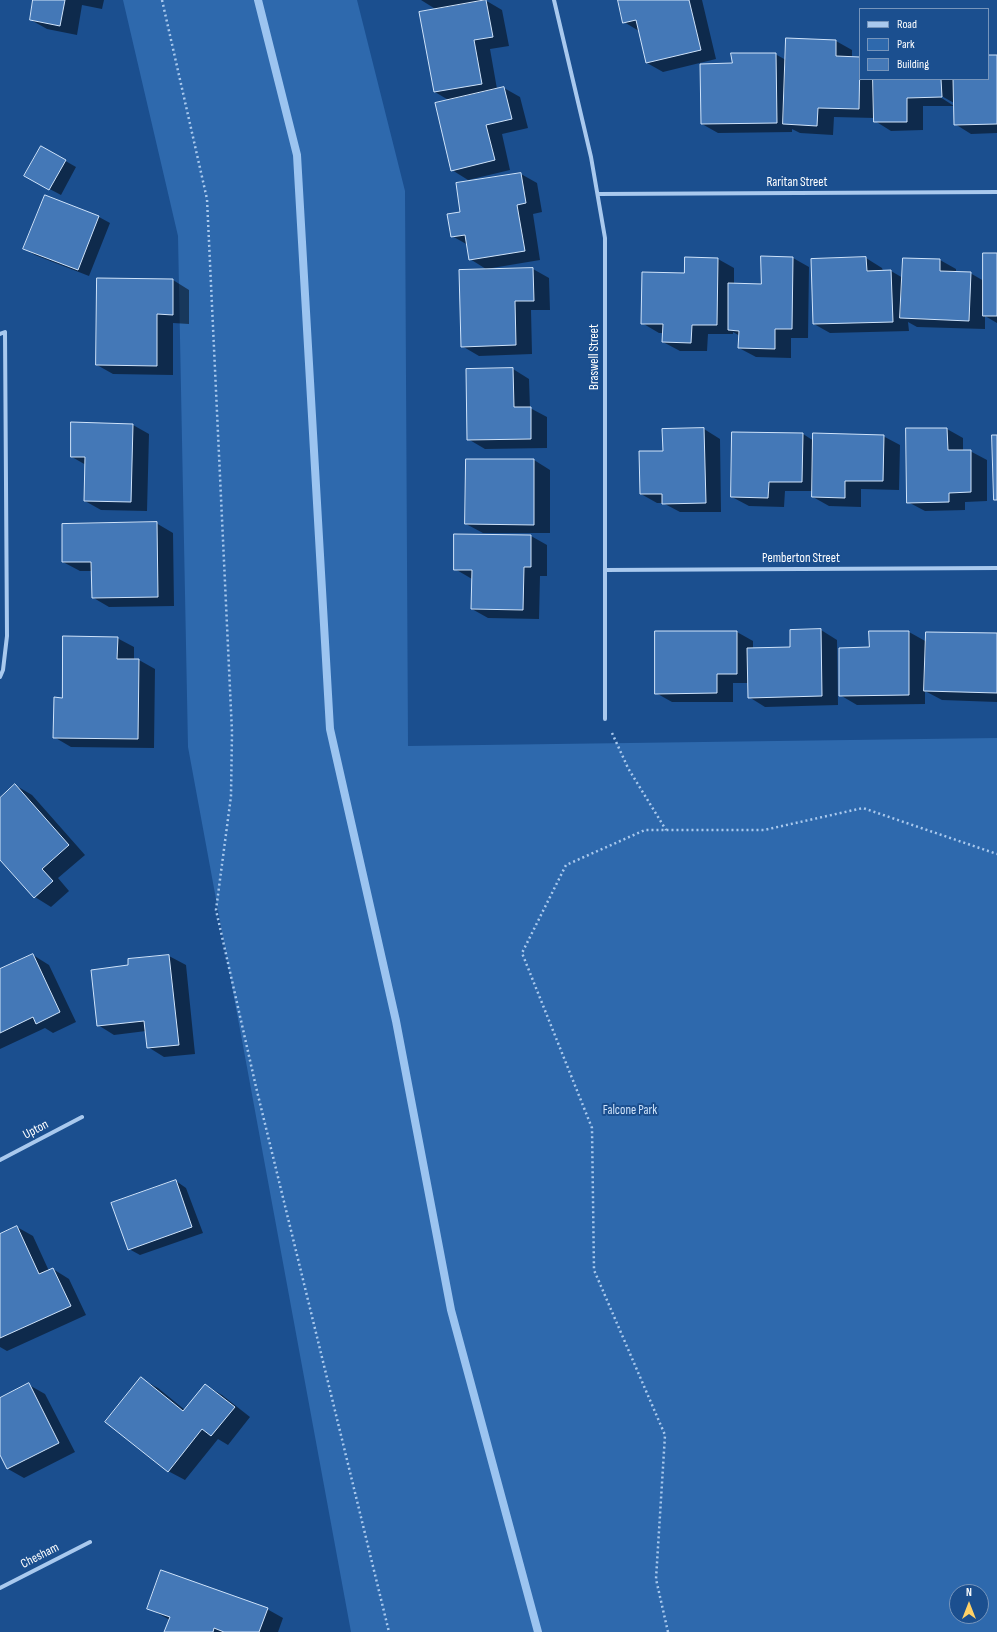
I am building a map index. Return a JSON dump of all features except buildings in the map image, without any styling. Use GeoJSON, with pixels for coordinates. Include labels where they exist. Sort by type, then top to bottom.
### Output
{"type":"FeatureCollection","features":[{"type":"Feature","properties":{"kind":"street","name":"Braswell Street"},"geometry":{"type":"LineString","coordinates":[[554,0],[591,157],[605,238],[605,719]]}},
{"type":"Feature","properties":{"kind":"street","name":"Raritan Street"},"geometry":{"type":"LineString","coordinates":[[598,194],[997,192]]}},
{"type":"Feature","properties":{"kind":"street"},"geometry":{"type":"LineString","coordinates":[[0,334],[5,332],[6,636],[3,670],[0,677]]}},
{"type":"Feature","properties":{"kind":"street","name":"Pemberton Street"},"geometry":{"type":"LineString","coordinates":[[605,570],[997,568]]}},
{"type":"Feature","properties":{"kind":"street","name":"Upton"},"geometry":{"type":"LineString","coordinates":[[0,1160],[82,1117]]}},
{"type":"Feature","properties":{"kind":"street","name":"Chesham"},"geometry":{"type":"LineString","coordinates":[[0,1588],[90,1542]]}},
{"type":"Feature","properties":{"kind":"path"},"geometry":{"type":"LineString","coordinates":[[162,0],[207,199],[232,732],[231,796],[216,910],[256,1087],[389,1632]]}},
{"type":"Feature","properties":{"kind":"path"},"geometry":{"type":"LineString","coordinates":[[605,719],[625,756],[628,768],[666,830]]}},
{"type":"Feature","properties":{"kind":"path"},"geometry":{"type":"LineString","coordinates":[[668,1632],[656,1579],[665,1435],[594,1270],[592,1128],[522,953],[566,865],[645,830],[764,830],[863,808],[997,854]]}},
{"type":"Feature","properties":{"kind":"green space","name":"Falcone Park"},"geometry":{"type":"Polygon","coordinates":[[[123,0],[357,0],[405,191],[408,746],[997,738],[997,1632],[351,1632],[188,747],[178,236],[123,0]]]}},
{"type":"Feature","properties":{"kind":"waterway"},"geometry":{"type":"LineString","coordinates":[[258,0],[297,155],[330,729],[396,1021],[451,1310],[538,1632]]}}]}
